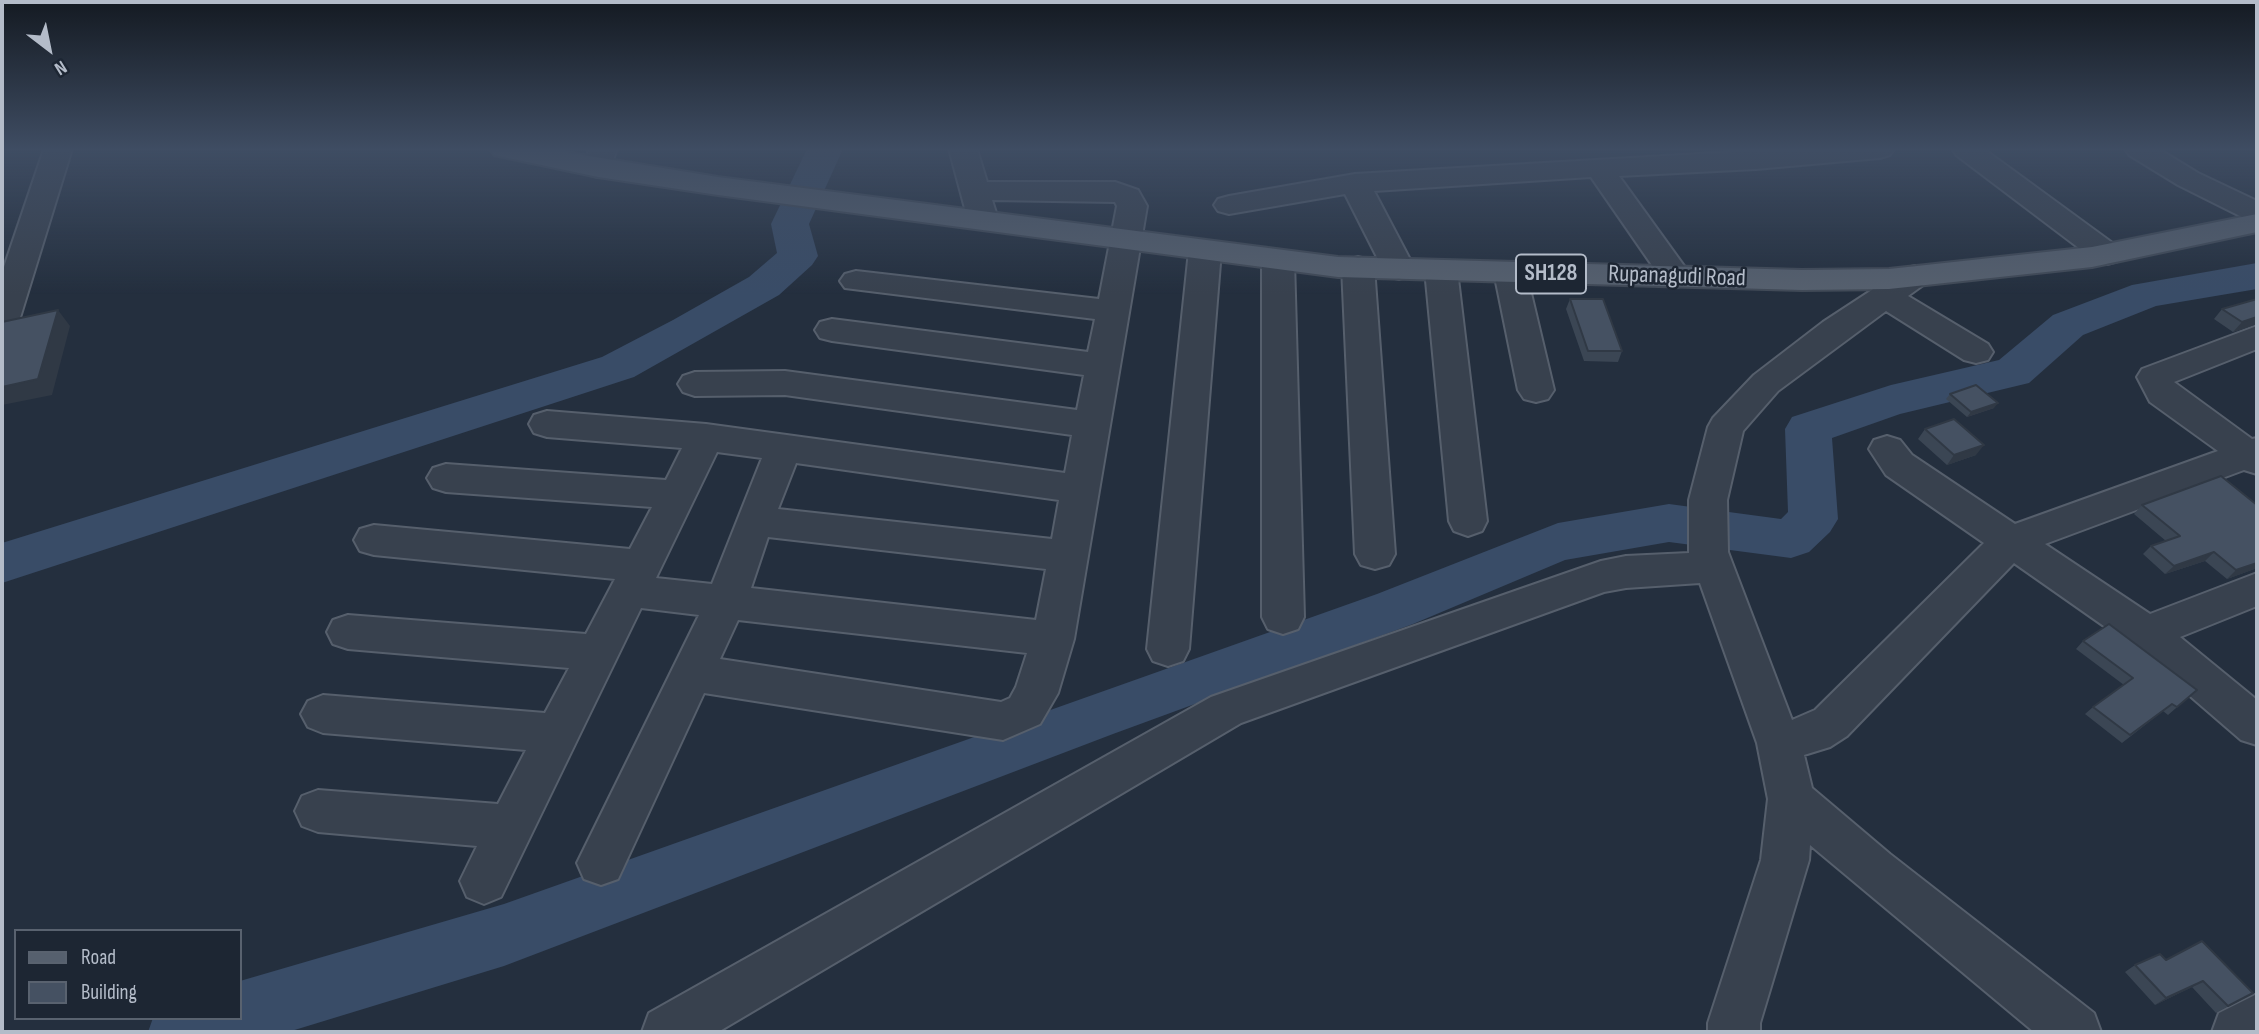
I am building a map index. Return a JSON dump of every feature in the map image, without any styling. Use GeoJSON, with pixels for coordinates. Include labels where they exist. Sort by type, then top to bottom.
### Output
{"type":"FeatureCollection","features":[{"type":"Feature","properties":{"kind":"main road","name":"Rupanagudi Road"},"geometry":{"type":"LineString","coordinates":[[804,197],[1205,251],[1358,268],[1802,280],[1915,276],[2107,254],[2257,223]]}},
{"type":"Feature","properties":{"kind":"street"},"geometry":{"type":"LineString","coordinates":[[2,321],[42,197]]}},
{"type":"Feature","properties":{"kind":"street"},"geometry":{"type":"LineString","coordinates":[[977,197],[984,222]]}},
{"type":"Feature","properties":{"kind":"street"},"geometry":{"type":"LineString","coordinates":[[692,673],[1003,721],[1025,711],[1036,692],[1053,639],[1127,241],[1132,206],[1128,197]]}},
{"type":"Feature","properties":{"kind":"street"},"geometry":{"type":"LineString","coordinates":[[1229,205],[1273,197]]}},
{"type":"Feature","properties":{"kind":"street"},"geometry":{"type":"LineString","coordinates":[[1362,197],[1399,269]]}},
{"type":"Feature","properties":{"kind":"street"},"geometry":{"type":"LineString","coordinates":[[1619,197],[1676,277]]}},
{"type":"Feature","properties":{"kind":"street"},"geometry":{"type":"LineString","coordinates":[[2031,197],[2107,254]]}},
{"type":"Feature","properties":{"kind":"street"},"geometry":{"type":"LineString","coordinates":[[2225,197],[2257,213]]}},
{"type":"Feature","properties":{"kind":"street"},"geometry":{"type":"LineString","coordinates":[[1168,649],[1205,251]]}},
{"type":"Feature","properties":{"kind":"street"},"geometry":{"type":"LineString","coordinates":[[1278,260],[1283,617]]}},
{"type":"Feature","properties":{"kind":"street"},"geometry":{"type":"LineString","coordinates":[[1358,268],[1375,554]]}},
{"type":"Feature","properties":{"kind":"street"},"geometry":{"type":"LineString","coordinates":[[1441,270],[1468,521]]}},
{"type":"Feature","properties":{"kind":"street"},"geometry":{"type":"LineString","coordinates":[[1510,272],[1536,390]]}},
{"type":"Feature","properties":{"kind":"street"},"geometry":{"type":"LineString","coordinates":[[1734,1032],[1734,1023],[1785,860],[1790,799],[1779,743],[1711,559],[1708,500],[1726,427],[1766,383],[1835,330],[1915,276]]}},
{"type":"Feature","properties":{"kind":"street"},"geometry":{"type":"LineString","coordinates":[[856,281],[1114,311]]}},
{"type":"Feature","properties":{"kind":"street"},"geometry":{"type":"LineString","coordinates":[[1885,296],[1976,352]]}},
{"type":"Feature","properties":{"kind":"street"},"geometry":{"type":"LineString","coordinates":[[832,330],[1104,366]]}},
{"type":"Feature","properties":{"kind":"street"},"geometry":{"type":"LineString","coordinates":[[2254,455],[2162,393],[2154,377],[2257,337]]}},
{"type":"Feature","properties":{"kind":"street"},"geometry":{"type":"LineString","coordinates":[[695,384],[785,383],[1093,425]]}},
{"type":"Feature","properties":{"kind":"street"},"geometry":{"type":"LineString","coordinates":[[547,424],[706,437],[1081,489]]}},
{"type":"Feature","properties":{"kind":"street"},"geometry":{"type":"LineString","coordinates":[[484,881],[706,437]]}},
{"type":"Feature","properties":{"kind":"street"},"geometry":{"type":"LineString","coordinates":[[601,863],[726,602],[754,520],[784,448]]}},
{"type":"Feature","properties":{"kind":"street"},"geometry":{"type":"LineString","coordinates":[[1887,449],[1899,465],[2146,633],[2257,726]]}},
{"type":"Feature","properties":{"kind":"street"},"geometry":{"type":"LineString","coordinates":[[1779,743],[1814,733],[1831,723],[2011,541],[2254,455]]}},
{"type":"Feature","properties":{"kind":"street"},"geometry":{"type":"LineString","coordinates":[[446,478],[678,495]]}},
{"type":"Feature","properties":{"kind":"street"},"geometry":{"type":"LineString","coordinates":[[754,520],[1069,556]]}},
{"type":"Feature","properties":{"kind":"street"},"geometry":{"type":"LineString","coordinates":[[374,540],[636,579],[726,602],[1053,639]]}},
{"type":"Feature","properties":{"kind":"street"},"geometry":{"type":"LineString","coordinates":[[668,1032],[1226,710],[1601,577],[1711,559]]}},
{"type":"Feature","properties":{"kind":"street"},"geometry":{"type":"LineString","coordinates":[[2146,633],[2257,589]]}},
{"type":"Feature","properties":{"kind":"street"},"geometry":{"type":"LineString","coordinates":[[348,632],[599,653]]}},
{"type":"Feature","properties":{"kind":"street"},"geometry":{"type":"LineString","coordinates":[[323,714],[558,733]]}},
{"type":"Feature","properties":{"kind":"street"},"geometry":{"type":"LineString","coordinates":[[1790,799],[1873,870],[2075,1032]]}},
{"type":"Feature","properties":{"kind":"street"},"geometry":{"type":"LineString","coordinates":[[318,811],[511,827]]}},
{"type":"Feature","properties":{"kind":"street"},"geometry":{"type":"LineString","coordinates":[[2238,1032],[2257,1020]]}},
{"type":"Feature","properties":{"kind":"building"},"geometry":{"type":"Polygon","coordinates":[[[1570,299],[1603,299],[1622,351],[1588,351],[1570,299]]]}},
{"type":"Feature","properties":{"kind":"building"},"geometry":{"type":"Polygon","coordinates":[[[2257,299],[2257,317],[2242,322],[2222,309],[2257,299]]]}},
{"type":"Feature","properties":{"kind":"building"},"geometry":{"type":"Polygon","coordinates":[[[58,310],[38,379],[2,387],[2,322],[58,310]]]}},
{"type":"Feature","properties":{"kind":"building"},"geometry":{"type":"Polygon","coordinates":[[[1976,385],[1998,403],[1971,412],[1950,394],[1976,385]]]}},
{"type":"Feature","properties":{"kind":"building"},"geometry":{"type":"Polygon","coordinates":[[[1954,419],[1984,445],[1954,455],[1925,429],[1954,419]]]}},
{"type":"Feature","properties":{"kind":"building"},"geometry":{"type":"Polygon","coordinates":[[[2221,476],[2257,505],[2257,563],[2236,570],[2214,552],[2174,566],[2151,546],[2180,536],[2142,505],[2221,476]]]}},
{"type":"Feature","properties":{"kind":"building"},"geometry":{"type":"Polygon","coordinates":[[[2109,624],[2197,690],[2177,707],[2172,704],[2130,735],[2093,707],[2133,678],[2083,641],[2109,624]]]}},
{"type":"Feature","properties":{"kind":"building"},"geometry":{"type":"Polygon","coordinates":[[[2202,941],[2253,993],[2228,1006],[2203,981],[2166,998],[2135,965],[2160,954],[2166,960],[2202,941]]]}},
{"type":"Feature","properties":{"kind":"waterway"},"geometry":{"type":"LineString","coordinates":[[2,563],[618,367],[764,286],[798,256],[790,224],[802,197]]}},
{"type":"Feature","properties":{"kind":"waterway"},"geometry":{"type":"LineString","coordinates":[[242,1013],[504,935],[1093,717],[1395,609],[1558,542],[1669,523],[1791,539],[1813,519],[1808,429],[1891,401],[2013,372],[2068,325],[2147,294],[2257,276]]}},
{"type":"Feature","properties":{"kind":"waterway"},"geometry":{"type":"LineString","coordinates":[[181,1032],[220,1020]]}}]}
